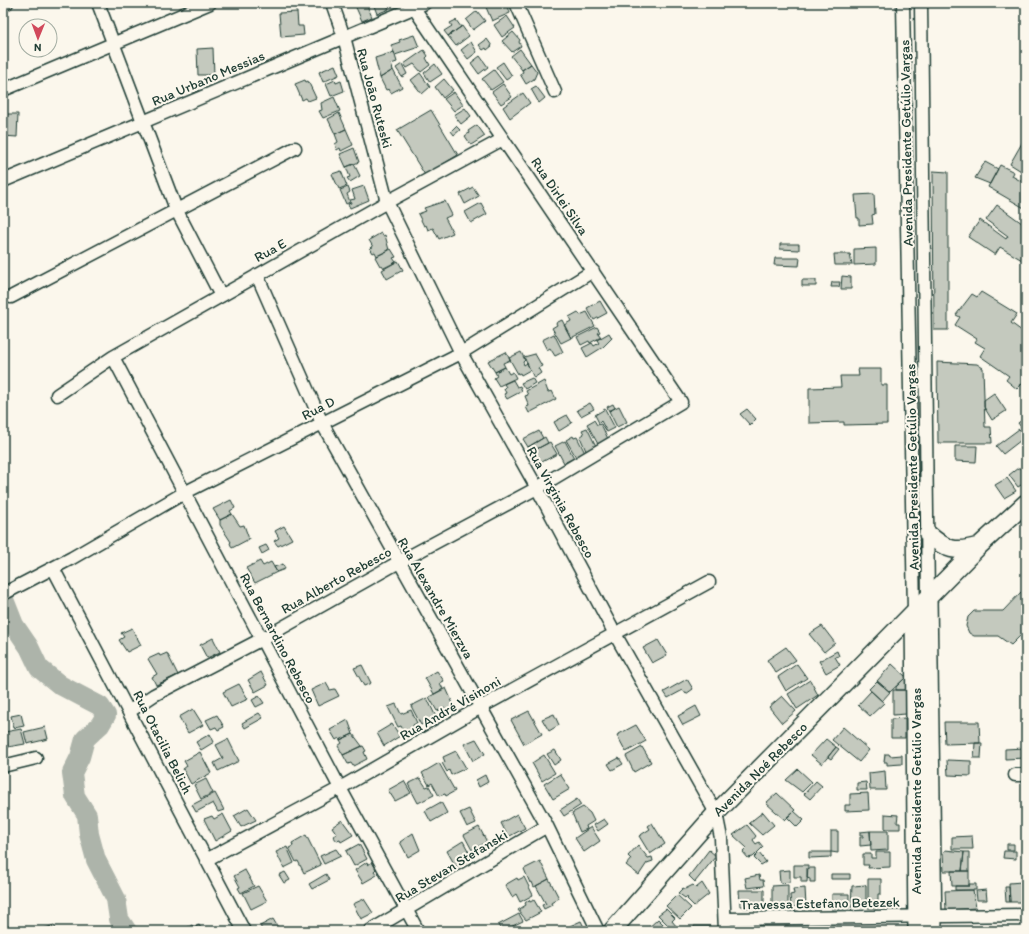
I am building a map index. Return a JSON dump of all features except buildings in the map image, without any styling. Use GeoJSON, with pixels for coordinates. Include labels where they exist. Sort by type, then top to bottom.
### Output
{"type":"FeatureCollection","features":[{"type":"Feature","properties":{"kind":"main road","name":"Avenida Noé Rebesco"},"geometry":{"type":"LineString","coordinates":[[612,931],[716,813],[979,546],[1026,503]]}},
{"type":"Feature","properties":{"kind":"main road"},"geometry":{"type":"LineString","coordinates":[[928,534],[939,544],[956,550],[979,546]]}},
{"type":"Feature","properties":{"kind":"main road","name":"Avenida Presidente Getúlio Vargas"},"geometry":{"type":"LineString","coordinates":[[925,924],[928,598]]}},
{"type":"Feature","properties":{"kind":"main road","name":"Avenida Presidente Getúlio Vargas"},"geometry":{"type":"LineString","coordinates":[[914,612],[925,924]]}},
{"type":"Feature","properties":{"kind":"street"},"geometry":{"type":"LineString","coordinates":[[3,5],[7,3]]}},
{"type":"Feature","properties":{"kind":"street"},"geometry":{"type":"LineString","coordinates":[[98,3],[176,210],[221,296]]}},
{"type":"Feature","properties":{"kind":"street"},"geometry":{"type":"LineString","coordinates":[[3,90],[210,3]]}},
{"type":"Feature","properties":{"kind":"street","name":"Rua João Ruteski"},"geometry":{"type":"LineString","coordinates":[[332,3],[344,36],[387,202]]}},
{"type":"Feature","properties":{"kind":"street","name":"Rua Urbano Messias"},"geometry":{"type":"LineString","coordinates":[[3,181],[425,3]]}},
{"type":"Feature","properties":{"kind":"street"},"geometry":{"type":"LineString","coordinates":[[516,3],[555,92]]}},
{"type":"Feature","properties":{"kind":"street","name":"Avenida Presidente Getúlio Vargas"},"geometry":{"type":"LineString","coordinates":[[903,3],[914,612]]}},
{"type":"Feature","properties":{"kind":"street","name":"Avenida Presidente Getúlio Vargas"},"geometry":{"type":"LineString","coordinates":[[921,3],[928,598]]}},
{"type":"Feature","properties":{"kind":"street","name":"Rua Dirlei Silva"},"geometry":{"type":"LineString","coordinates":[[414,8],[681,402]]}},
{"type":"Feature","properties":{"kind":"street","name":"Rua E"},"geometry":{"type":"LineString","coordinates":[[57,395],[114,357],[256,275],[503,139]]}},
{"type":"Feature","properties":{"kind":"street"},"geometry":{"type":"LineString","coordinates":[[11,297],[295,148]]}},
{"type":"Feature","properties":{"kind":"street","name":"Rua Virginia Rebesco"},"geometry":{"type":"LineString","coordinates":[[387,202],[461,353],[537,488],[615,634],[716,813],[721,838],[725,925]]}},
{"type":"Feature","properties":{"kind":"street","name":"Rua D"},"geometry":{"type":"LineString","coordinates":[[7,592],[54,568],[184,493],[461,353],[593,271]]}},
{"type":"Feature","properties":{"kind":"street","name":"Rua Alexandre Mierzva"},"geometry":{"type":"LineString","coordinates":[[256,275],[322,422],[546,826],[598,931]]}},
{"type":"Feature","properties":{"kind":"street","name":"Rua Bernardino Rebesco"},"geometry":{"type":"LineString","coordinates":[[114,357],[340,788],[418,931]]}},
{"type":"Feature","properties":{"kind":"street"},"geometry":{"type":"LineString","coordinates":[[910,371],[926,370]]}},
{"type":"Feature","properties":{"kind":"street","name":"Rua Alberto Rebesco"},"geometry":{"type":"LineString","coordinates":[[130,711],[154,695],[262,639],[399,562],[537,488],[681,402]]}},
{"type":"Feature","properties":{"kind":"street","name":"Rua Otacilia Belich"},"geometry":{"type":"LineString","coordinates":[[54,568],[244,931]]}},
{"type":"Feature","properties":{"kind":"street","name":"Rua André Visinoni"},"geometry":{"type":"LineString","coordinates":[[206,860],[340,788],[481,707],[709,582]]}},
{"type":"Feature","properties":{"kind":"street"},"geometry":{"type":"LineString","coordinates":[[3,766],[36,758]]}},
{"type":"Feature","properties":{"kind":"street","name":"Rua Stevan Stefanski"},"geometry":{"type":"LineString","coordinates":[[370,931],[406,911],[546,826]]}},
{"type":"Feature","properties":{"kind":"street","name":"Travessa Estefano Betezek"},"geometry":{"type":"LineString","coordinates":[[725,925],[925,924],[1026,915]]}},
{"type":"Feature","properties":{"kind":"waterway"},"geometry":{"type":"LineString","coordinates":[[3,597],[14,625],[29,647],[39,668],[60,685],[100,706],[106,715],[100,725],[85,739],[80,757],[72,773],[75,796],[87,815],[89,834],[96,860],[116,899],[119,919],[127,931]]}}]}
